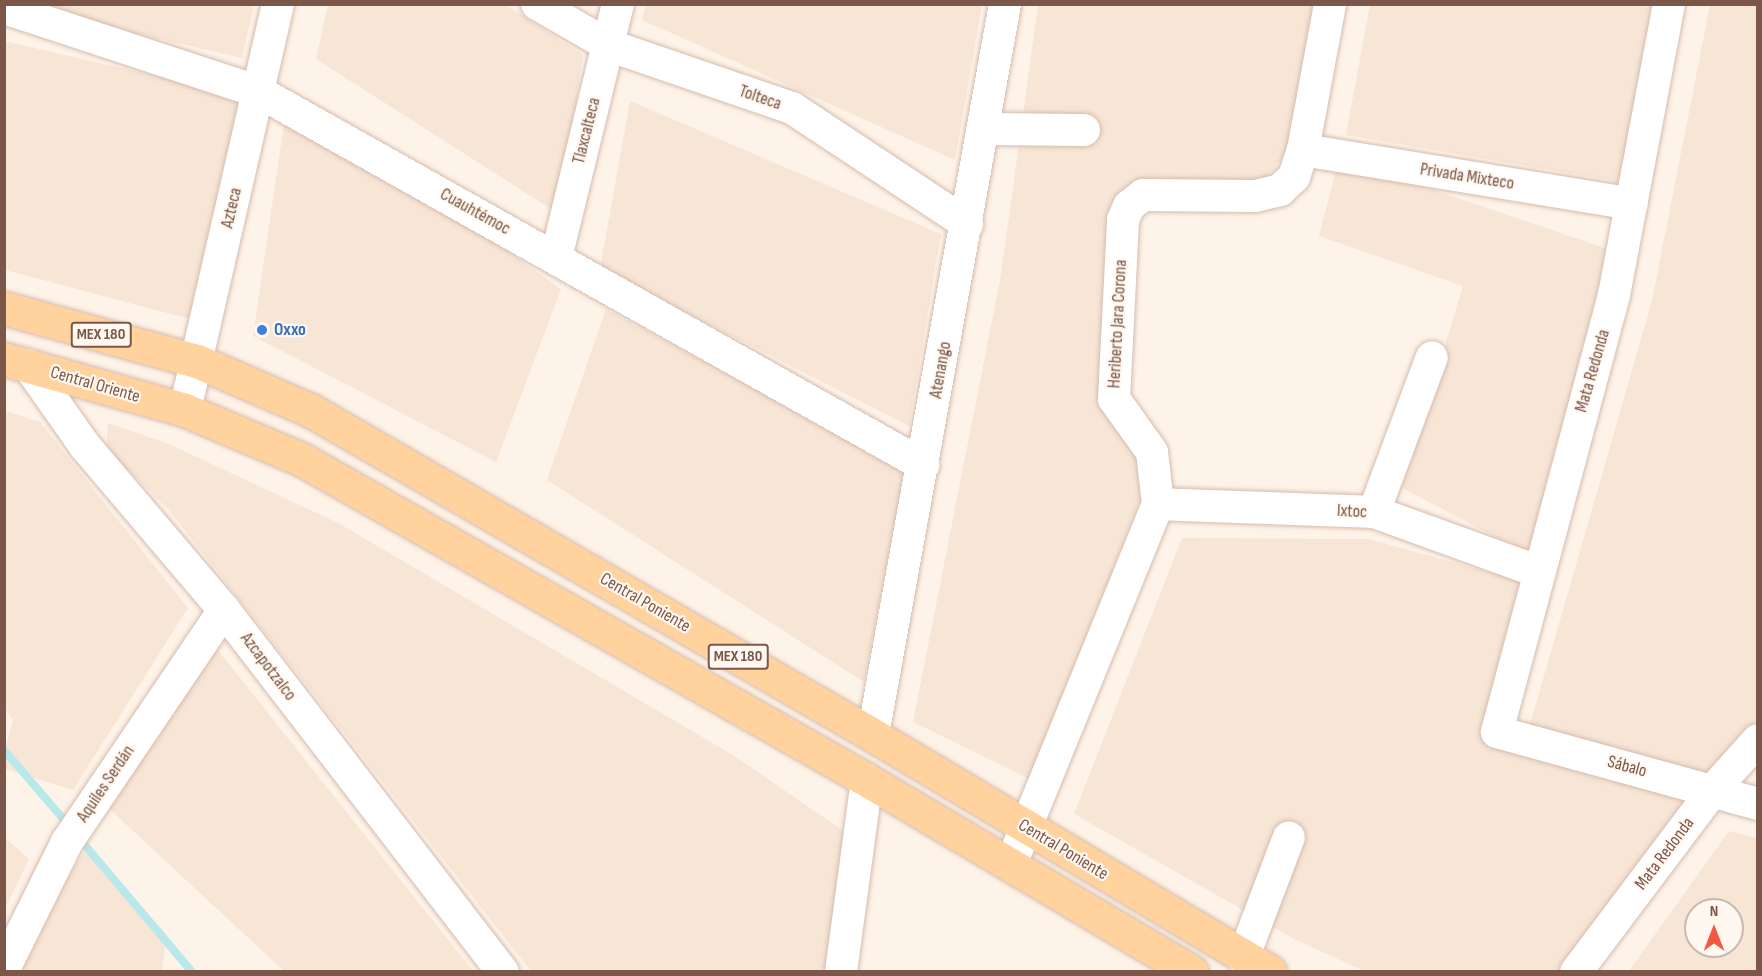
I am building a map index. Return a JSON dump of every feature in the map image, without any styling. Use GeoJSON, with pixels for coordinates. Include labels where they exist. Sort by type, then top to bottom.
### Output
{"type":"FeatureCollection","features":[{"type":"Feature","properties":{"kind":"main road","name":"MEX 180"},"geometry":{"type":"LineString","coordinates":[[4,308],[197,361]]}},
{"type":"Feature","properties":{"kind":"main road","name":"Central Poniente"},"geometry":{"type":"LineString","coordinates":[[197,361],[312,411],[873,735],[1256,965]]}},
{"type":"Feature","properties":{"kind":"main road","name":"Central Oriente"},"geometry":{"type":"LineString","coordinates":[[16,362],[185,410]]}},
{"type":"Feature","properties":{"kind":"main road","name":"MEX 180"},"geometry":{"type":"LineString","coordinates":[[185,410],[301,459],[867,780],[1192,972]]}},
{"type":"Feature","properties":{"kind":"street","name":"Azteca"},"geometry":{"type":"LineString","coordinates":[[185,410],[278,4]]}},
{"type":"Feature","properties":{"kind":"street","name":"Tolteca"},"geometry":{"type":"LineString","coordinates":[[537,4],[608,45],[792,108],[967,225]]}},
{"type":"Feature","properties":{"kind":"street","name":"Tlaxcalteca"},"geometry":{"type":"LineString","coordinates":[[556,258],[618,4]]}},
{"type":"Feature","properties":{"kind":"street","name":"Atenango"},"geometry":{"type":"LineString","coordinates":[[873,735],[985,129],[1005,4]]}},
{"type":"Feature","properties":{"kind":"street","name":"Heriberto Jara Corona"},"geometry":{"type":"LineString","coordinates":[[1011,864],[1028,829],[1158,504],[1152,452],[1114,399],[1123,220],[1129,206],[1143,195],[1255,196],[1280,190],[1294,177],[1303,150],[1330,4]]}},
{"type":"Feature","properties":{"kind":"street","name":"Mata Redonda"},"geometry":{"type":"LineString","coordinates":[[1497,732],[1537,572],[1614,295],[1669,4]]}},
{"type":"Feature","properties":{"kind":"street","name":"Cuauhtémoc"},"geometry":{"type":"LineString","coordinates":[[4,8],[259,92],[923,465]]}},
{"type":"Feature","properties":{"kind":"street"},"geometry":{"type":"LineString","coordinates":[[985,129],[1084,130]]}},
{"type":"Feature","properties":{"kind":"street","name":"Privada Mixteco"},"geometry":{"type":"LineString","coordinates":[[1303,150],[1632,204]]}},
{"type":"Feature","properties":{"kind":"street"},"geometry":{"type":"LineString","coordinates":[[1374,512],[1432,357]]}},
{"type":"Feature","properties":{"kind":"street","name":"Azcapotzalco"},"geometry":{"type":"LineString","coordinates":[[16,362],[224,610],[503,972]]}},
{"type":"Feature","properties":{"kind":"street","name":"Ixtoc"},"geometry":{"type":"LineString","coordinates":[[1158,504],[1374,512],[1537,572]]}},
{"type":"Feature","properties":{"kind":"street","name":"Aquiles Serdán"},"geometry":{"type":"LineString","coordinates":[[4,969],[67,842],[224,610]]}},
{"type":"Feature","properties":{"kind":"street","name":"Sábalo"},"geometry":{"type":"LineString","coordinates":[[1497,732],[1758,804]]}},
{"type":"Feature","properties":{"kind":"street","name":"Mata Redonda"},"geometry":{"type":"LineString","coordinates":[[1576,972],[1713,790],[1758,740]]}},
{"type":"Feature","properties":{"kind":"street"},"geometry":{"type":"LineString","coordinates":[[841,972],[867,780]]}},
{"type":"Feature","properties":{"kind":"street"},"geometry":{"type":"LineString","coordinates":[[1256,965],[1289,837]]}},
{"type":"Feature","properties":{"kind":"shaded area"},"geometry":{"type":"Polygon","coordinates":[[[646,4],[982,5],[955,160],[642,20],[646,4]]]}},
{"type":"Feature","properties":{"kind":"shaded area"},"geometry":{"type":"Polygon","coordinates":[[[12,5],[254,5],[242,58],[12,5]]]}},
{"type":"Feature","properties":{"kind":"shaded area"},"geometry":{"type":"Polygon","coordinates":[[[328,5],[506,5],[583,55],[559,214],[316,59],[328,5]]]}},
{"type":"Feature","properties":{"kind":"shaded area"},"geometry":{"type":"Polygon","coordinates":[[[1038,5],[1329,5],[1309,126],[1263,182],[1118,213],[1110,378],[1155,463],[1030,779],[913,722],[1001,275],[1038,5]]]}},
{"type":"Feature","properties":{"kind":"shaded area"},"geometry":{"type":"Polygon","coordinates":[[[1370,5],[1663,5],[1627,183],[1346,135],[1370,5]]]}},
{"type":"Feature","properties":{"kind":"shaded area"},"geometry":{"type":"Polygon","coordinates":[[[1710,5],[1757,5],[1757,734],[1720,781],[1529,728],[1652,301],[1710,5]]]}},
{"type":"Feature","properties":{"kind":"shaded area"},"geometry":{"type":"Polygon","coordinates":[[[4,41],[243,96],[190,319],[5,270],[4,41]]]}},
{"type":"Feature","properties":{"kind":"shaded area"},"geometry":{"type":"Polygon","coordinates":[[[630,101],[941,234],[909,426],[600,269],[630,101]]]}},
{"type":"Feature","properties":{"kind":"shaded area"},"geometry":{"type":"Polygon","coordinates":[[[286,110],[350,140],[561,289],[496,462],[253,336],[286,110]]]}},
{"type":"Feature","properties":{"kind":"shaded area"},"geometry":{"type":"Polygon","coordinates":[[[1339,158],[1608,249],[1530,555],[1402,488],[1463,286],[1319,236],[1339,158]]]}},
{"type":"Feature","properties":{"kind":"shaded area"},"geometry":{"type":"Polygon","coordinates":[[[606,309],[905,470],[864,682],[547,480],[606,309]]]}},
{"type":"Feature","properties":{"kind":"shaded area"},"geometry":{"type":"Polygon","coordinates":[[[5,411],[40,422],[188,608],[73,790],[5,769],[5,750],[13,720],[4,707],[5,411]]]}},
{"type":"Feature","properties":{"kind":"shaded area"},"geometry":{"type":"Polygon","coordinates":[[[108,423],[169,444],[340,524],[733,755],[848,834],[824,971],[531,971],[169,510],[106,448],[108,423]]]}},
{"type":"Feature","properties":{"kind":"shaded area"},"geometry":{"type":"Polygon","coordinates":[[[1182,538],[1369,539],[1527,583],[1504,738],[1690,793],[1563,972],[1364,971],[1296,940],[1074,814],[1182,538]]]}},
{"type":"Feature","properties":{"kind":"shaded area"},"geometry":{"type":"Polygon","coordinates":[[[217,649],[473,971],[284,971],[102,802],[217,649]]]}},
{"type":"Feature","properties":{"kind":"shaded area"},"geometry":{"type":"Polygon","coordinates":[[[1729,831],[1757,838],[1757,971],[1629,971],[1729,831]]]}},
{"type":"Feature","properties":{"kind":"shaded area"},"geometry":{"type":"Polygon","coordinates":[[[5,838],[29,859],[5,909],[5,838]]]}},
{"type":"Feature","properties":{"kind":"shaded area"},"geometry":{"type":"Polygon","coordinates":[[[87,848],[167,935],[162,971],[15,972],[40,921],[87,848]]]}},
{"type":"Feature","properties":{"kind":"waterway"},"geometry":{"type":"LineString","coordinates":[[4,750],[70,827]]}},
{"type":"Feature","properties":{"kind":"waterway"},"geometry":{"type":"LineString","coordinates":[[78,837],[192,972]]}},
{"type":"Feature","properties":{"kind":"place","name":"Oxxo"},"geometry":{"type":"Point","coordinates":[262,330]}}]}
